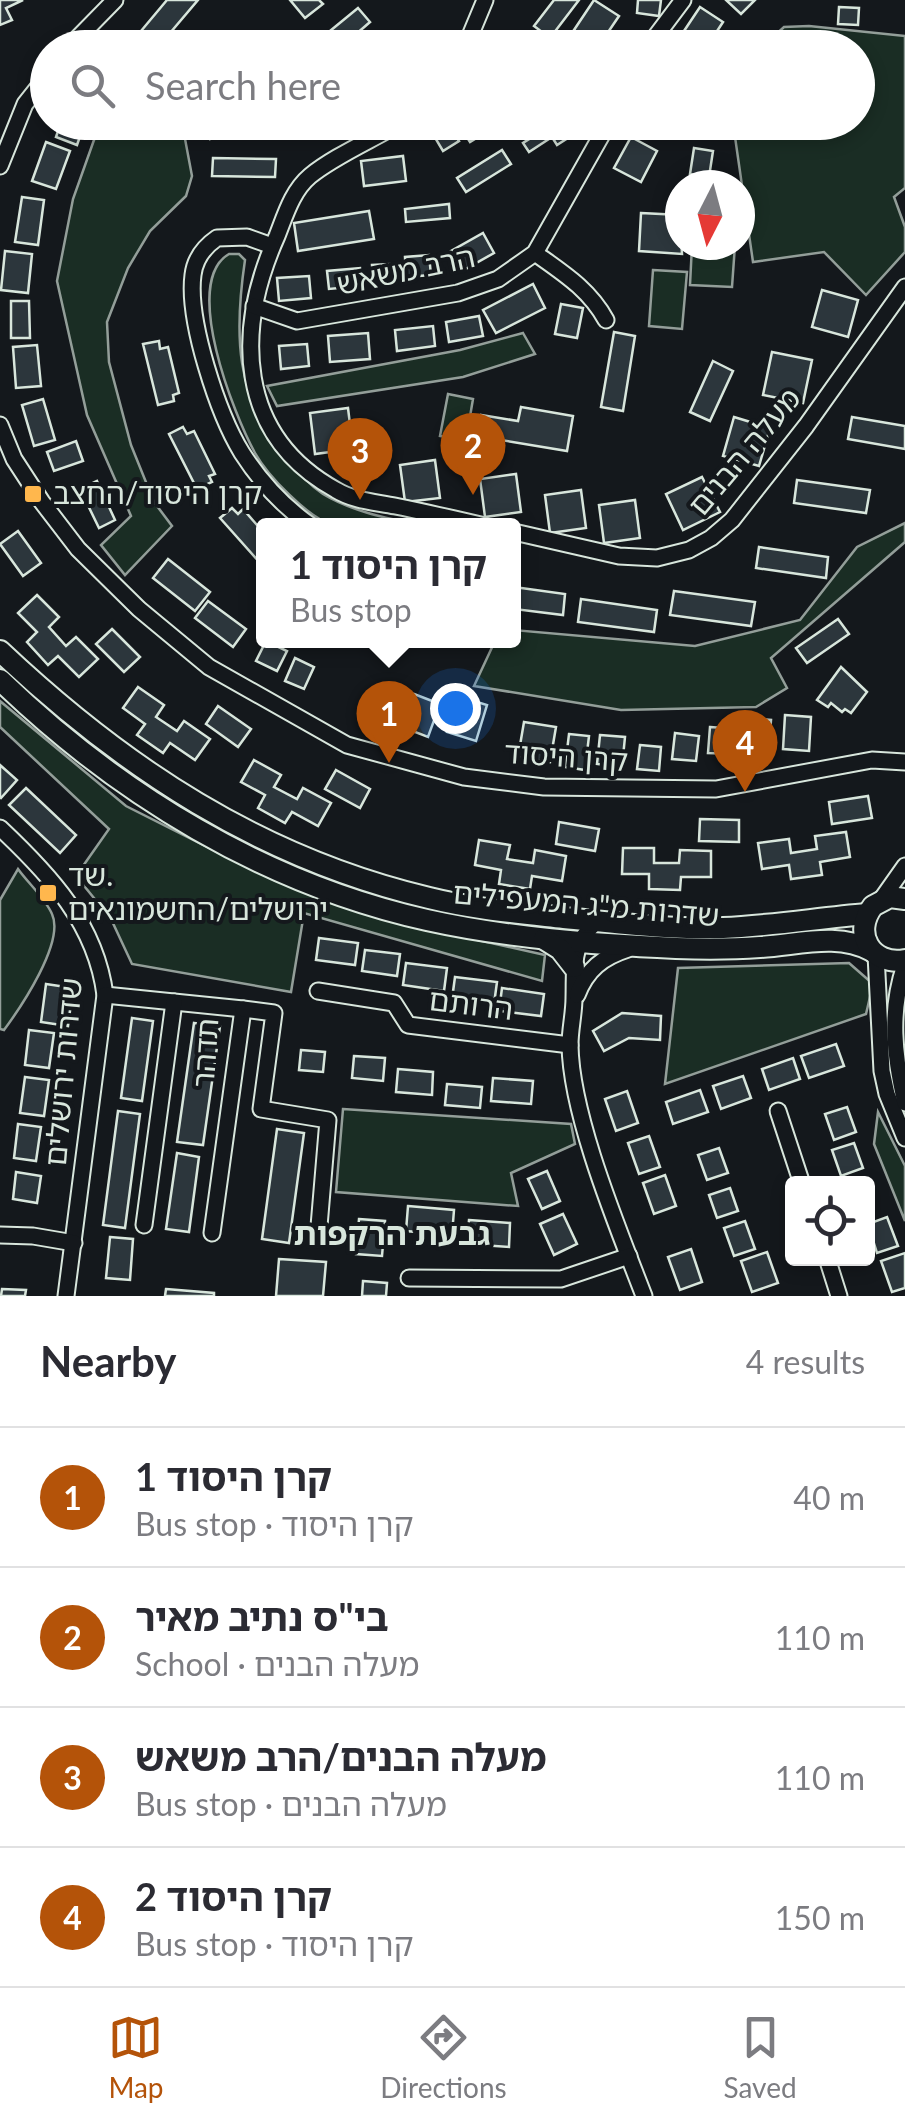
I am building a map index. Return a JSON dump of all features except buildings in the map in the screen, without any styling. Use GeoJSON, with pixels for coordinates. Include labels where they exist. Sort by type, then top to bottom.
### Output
{"type":"FeatureCollection","features":[{"type":"Feature","properties":{"kind":"main road","name":"שדרות מ\"ג המעפילים"},"geometry":{"type":"LineString","coordinates":[[0,650],[63,708],[143,771],[205,810],[276,845],[353,876],[432,899],[597,921],[719,928],[874,907],[905,899]]}},
{"type":"Feature","properties":{"kind":"main road","name":"שדרות מ\"ג המעפילים"},"geometry":{"type":"LineString","coordinates":[[0,680],[60,735],[130,788],[194,829],[267,865],[386,909],[455,925],[542,938],[636,946],[720,949],[846,941],[891,961],[905,962]]}},
{"type":"Feature","properties":{"kind":"main road"},"geometry":{"type":"LineString","coordinates":[[874,907],[864,937],[874,953]]}},
{"type":"Feature","properties":{"kind":"main road"},"geometry":{"type":"LineString","coordinates":[[542,938],[560,949],[574,967]]}},
{"type":"Feature","properties":{"kind":"street"},"geometry":{"type":"LineString","coordinates":[[472,30],[485,0]]}},
{"type":"Feature","properties":{"kind":"street"},"geometry":{"type":"LineString","coordinates":[[660,30],[683,0]]}},
{"type":"Feature","properties":{"kind":"street"},"geometry":{"type":"LineString","coordinates":[[85,30],[112,1]]}},
{"type":"Feature","properties":{"kind":"street"},"geometry":{"type":"LineString","coordinates":[[0,166],[30,99]]}},
{"type":"Feature","properties":{"kind":"street"},"geometry":{"type":"LineString","coordinates":[[371,140],[310,176],[294,194],[272,246],[254,306],[251,380],[260,408],[292,454],[315,476],[356,500],[445,518]]}},
{"type":"Feature","properties":{"kind":"street","name":"הרב משאש"},"geometry":{"type":"LineString","coordinates":[[254,306],[298,322],[458,293],[498,279],[535,253],[599,140]]}},
{"type":"Feature","properties":{"kind":"street"},"geometry":{"type":"LineString","coordinates":[[272,246],[234,235],[217,238],[207,245],[193,272],[198,327],[215,391],[243,454],[265,484],[303,518]]}},
{"type":"Feature","properties":{"kind":"street"},"geometry":{"type":"LineString","coordinates":[[535,253],[579,284],[596,301],[606,320]]}},
{"type":"Feature","properties":{"kind":"street","name":"מעלה הבנים"},"geometry":{"type":"LineString","coordinates":[[521,534],[619,556],[657,558],[689,550],[711,538],[739,511],[806,426],[905,287]]}},
{"type":"Feature","properties":{"kind":"street","name":"קרן היסוד"},"geometry":{"type":"LineString","coordinates":[[0,425],[14,459],[42,502],[78,549],[139,609],[209,667],[348,744],[464,777],[544,788],[716,790],[872,760],[905,762]]}},
{"type":"Feature","properties":{"kind":"street","name":"שדרות ירושלים"},"geometry":{"type":"LineString","coordinates":[[0,828],[56,884],[92,941],[102,969],[104,995],[66,1296]]}},
{"type":"Feature","properties":{"kind":"street"},"geometry":{"type":"LineString","coordinates":[[874,907],[905,866]]}},
{"type":"Feature","properties":{"kind":"street"},"geometry":{"type":"LineString","coordinates":[[597,921],[578,941],[570,1045],[584,1125],[644,1296]]}},
{"type":"Feature","properties":{"kind":"street"},"geometry":{"type":"LineString","coordinates":[[574,1003],[589,970],[614,953],[636,946]]}},
{"type":"Feature","properties":{"kind":"street"},"geometry":{"type":"LineString","coordinates":[[874,953],[882,1071],[890,1104],[905,1138]]}},
{"type":"Feature","properties":{"kind":"street"},"geometry":{"type":"LineString","coordinates":[[905,962],[895,997],[893,1025],[905,1103]]}},
{"type":"Feature","properties":{"kind":"street","name":"הרותם"},"geometry":{"type":"LineString","coordinates":[[318,991],[394,1003],[408,1025],[570,1045]]}},
{"type":"Feature","properties":{"kind":"street","name":"תדהר"},"geometry":{"type":"LineString","coordinates":[[104,995],[243,1009],[212,1233]]}},
{"type":"Feature","properties":{"kind":"street"},"geometry":{"type":"LineString","coordinates":[[144,1225],[174,1002]]}},
{"type":"Feature","properties":{"kind":"street"},"geometry":{"type":"LineString","coordinates":[[243,1009],[274,1012],[261,1109],[328,1120],[318,1238]]}},
{"type":"Feature","properties":{"kind":"street"},"geometry":{"type":"LineString","coordinates":[[778,1111],[799,1176]]}},
{"type":"Feature","properties":{"kind":"street"},"geometry":{"type":"LineString","coordinates":[[0,1235],[74,1243]]}},
{"type":"Feature","properties":{"kind":"street"},"geometry":{"type":"LineString","coordinates":[[409,1278],[561,1279],[628,1256]]}},
{"type":"Feature","properties":{"kind":"street"},"geometry":{"type":"LineString","coordinates":[[830,1266],[840,1296]]}},
{"type":"Feature","properties":{"kind":"green space"},"geometry":{"type":"Polygon","coordinates":[[[809,26],[847,30],[781,30],[809,26]]]}},
{"type":"Feature","properties":{"kind":"green space"},"geometry":{"type":"Polygon","coordinates":[[[875,33],[905,36],[905,188],[894,197],[905,227],[905,252],[866,295],[824,252],[753,262],[755,170],[740,170],[735,140],[875,140],[875,33]]]}},
{"type":"Feature","properties":{"kind":"green space"},"geometry":{"type":"Polygon","coordinates":[[[94,140],[185,140],[192,176],[186,196],[150,231],[128,268],[107,322],[109,362],[131,445],[154,502],[172,526],[125,575],[101,545],[131,516],[87,415],[57,281],[73,199],[94,140]]]}},
{"type":"Feature","properties":{"kind":"green space"},"geometry":{"type":"Polygon","coordinates":[[[229,254],[239,254],[245,260],[240,313],[242,363],[247,387],[268,433],[297,471],[323,494],[386,518],[319,518],[279,484],[261,462],[235,410],[216,350],[210,292],[215,269],[229,254]]]}},
{"type":"Feature","properties":{"kind":"green space"},"geometry":{"type":"Polygon","coordinates":[[[691,260],[734,260],[732,287],[690,285],[691,260]]]}},
{"type":"Feature","properties":{"kind":"green space"},"geometry":{"type":"Polygon","coordinates":[[[653,270],[687,272],[682,329],[649,326],[653,270]]]}},
{"type":"Feature","properties":{"kind":"green space"},"geometry":{"type":"Polygon","coordinates":[[[523,333],[535,354],[463,377],[277,406],[267,386],[460,350],[523,333]]]}},
{"type":"Feature","properties":{"kind":"green space"},"geometry":{"type":"Polygon","coordinates":[[[448,394],[473,399],[466,440],[440,436],[448,394]]]}},
{"type":"Feature","properties":{"kind":"green space"},"geometry":{"type":"Polygon","coordinates":[[[905,523],[905,542],[771,658],[787,688],[756,707],[621,710],[474,686],[492,648],[521,648],[521,631],[695,646],[800,620],[857,547],[905,523]]]}},
{"type":"Feature","properties":{"kind":"green space"},"geometry":{"type":"Polygon","coordinates":[[[0,701],[126,806],[253,870],[424,928],[545,955],[542,981],[304,913],[291,992],[132,964],[111,919],[76,876],[109,829],[0,727],[0,701]]]}},
{"type":"Feature","properties":{"kind":"green space"},"geometry":{"type":"Polygon","coordinates":[[[18,869],[49,908],[54,926],[39,974],[4,1030],[0,1029],[0,900],[18,869]]]}},
{"type":"Feature","properties":{"kind":"green space"},"geometry":{"type":"Polygon","coordinates":[[[849,963],[873,984],[866,1014],[665,1084],[678,968],[849,963]]]}},
{"type":"Feature","properties":{"kind":"green space"},"geometry":{"type":"Polygon","coordinates":[[[343,1109],[571,1124],[575,1144],[511,1173],[518,1206],[336,1192],[343,1109]]]}},
{"type":"Feature","properties":{"kind":"green space"},"geometry":{"type":"Polygon","coordinates":[[[878,1112],[905,1166],[905,1221],[874,1144],[878,1112]]]}},
{"type":"Feature","properties":{"kind":"place","name":"קרן היסוד/החצב"},"geometry":{"type":"Point","coordinates":[33,494]}},
{"type":"Feature","properties":{"kind":"place","name":"בי\"ס נתיב מאיר"},"geometry":{"type":"Point","coordinates":[473,495]}},
{"type":"Feature","properties":{"kind":"place","name":"מעלה הבנים/הרב משאש"},"geometry":{"type":"Point","coordinates":[360,500]}},
{"type":"Feature","properties":{"kind":"place","name":"קרן היסוד 1"},"geometry":{"type":"Point","coordinates":[389,763]}},
{"type":"Feature","properties":{"kind":"place","name":"קרן היסוד 2"},"geometry":{"type":"Point","coordinates":[745,792]}},
{"type":"Feature","properties":{"kind":"place","name":"שד. ירושלים/החשמונאים"},"geometry":{"type":"Point","coordinates":[48,893]}},
{"type":"Feature","properties":{"kind":"district","name":"גבעת הרקפות"},"geometry":{"type":"Point","coordinates":[392,1234]}}]}
